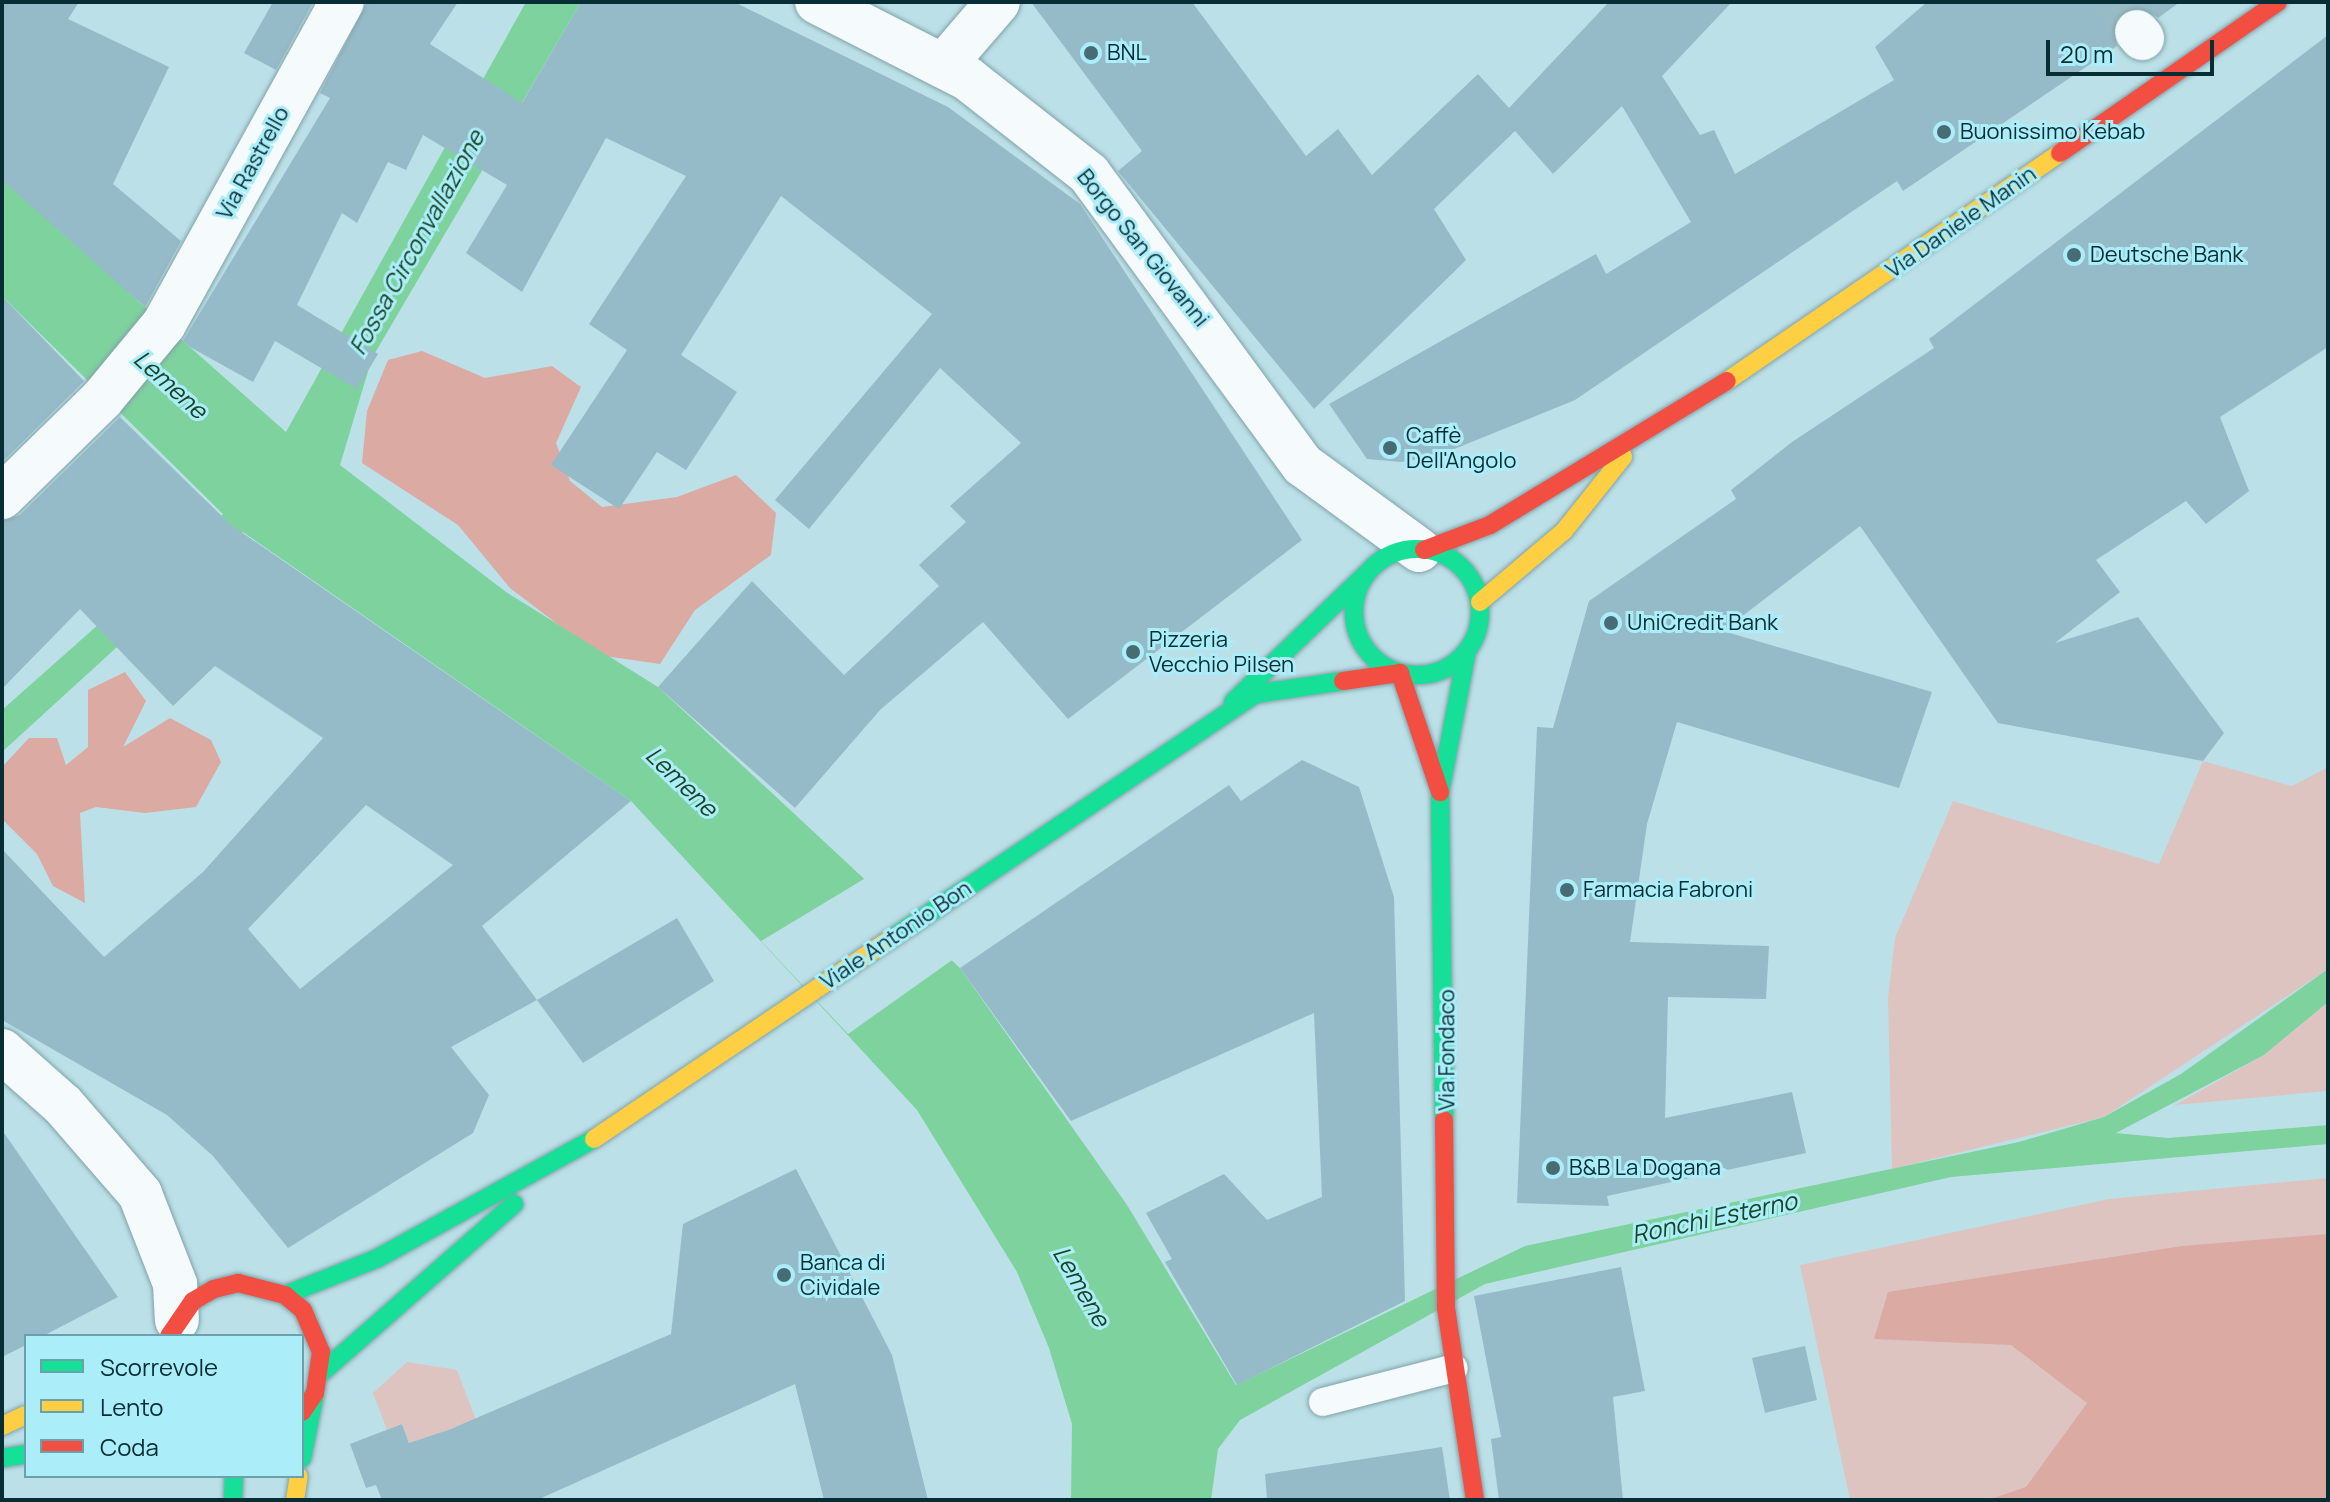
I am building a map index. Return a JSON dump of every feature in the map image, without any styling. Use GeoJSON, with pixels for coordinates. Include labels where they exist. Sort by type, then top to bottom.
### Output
{"type":"FeatureCollection","features":[{"type":"Feature","properties":{"kind":"main road","name":"Via Daniele Manin"},"geometry":{"type":"LineString","coordinates":[[1422,550],[1457,542],[1640,436],[2278,2]]}},
{"type":"Feature","properties":{"kind":"main road","name":"Via Daniele Manin"},"geometry":{"type":"LineString","coordinates":[[1480,602],[1564,531],[1640,436]]}},
{"type":"Feature","properties":{"kind":"main road"},"geometry":{"type":"LineString","coordinates":[[1422,550],[1461,567],[1480,602],[1467,651],[1437,672],[1400,673],[1381,664],[1356,630],[1356,599],[1369,571],[1392,554],[1422,550]]}},
{"type":"Feature","properties":{"kind":"main road","name":"Viale Antonio Bon"},"geometry":{"type":"LineString","coordinates":[[285,1295],[378,1258],[562,1160],[1228,708],[1369,571]]}},
{"type":"Feature","properties":{"kind":"main road","name":"Via Fondaco"},"geometry":{"type":"LineString","coordinates":[[1467,651],[1440,792],[1444,1275],[1454,1368],[1475,1500]]}},
{"type":"Feature","properties":{"kind":"main road","name":"Viale Antonio Bon"},"geometry":{"type":"LineString","coordinates":[[1228,708],[1291,685],[1400,673]]}},
{"type":"Feature","properties":{"kind":"main road","name":"Via Fondaco"},"geometry":{"type":"LineString","coordinates":[[1400,673],[1440,792]]}},
{"type":"Feature","properties":{"kind":"main road","name":"Viale Antonio Bon"},"geometry":{"type":"LineString","coordinates":[[320,1374],[562,1160]]}},
{"type":"Feature","properties":{"kind":"main road"},"geometry":{"type":"LineString","coordinates":[[173,1328],[193,1301],[238,1283],[285,1295],[315,1329],[320,1374],[304,1448]]}},
{"type":"Feature","properties":{"kind":"main road"},"geometry":{"type":"LineString","coordinates":[[304,1409],[315,1393]]}},
{"type":"Feature","properties":{"kind":"main road"},"geometry":{"type":"LineString","coordinates":[[2,1426],[24,1416]]}},
{"type":"Feature","properties":{"kind":"main road"},"geometry":{"type":"LineString","coordinates":[[2,1458],[24,1454]]}},
{"type":"Feature","properties":{"kind":"main road"},"geometry":{"type":"LineString","coordinates":[[233,1500],[234,1478]]}},
{"type":"Feature","properties":{"kind":"main road"},"geometry":{"type":"LineString","coordinates":[[295,1500],[299,1478]]}},
{"type":"Feature","properties":{"kind":"street","name":"Via Rastrello"},"geometry":{"type":"LineString","coordinates":[[2,497],[102,399],[164,324],[342,2]]}},
{"type":"Feature","properties":{"kind":"street","name":"Borgo San Giovanni"},"geometry":{"type":"LineString","coordinates":[[817,2],[943,66],[1089,174],[1303,465],[1422,550]]}},
{"type":"Feature","properties":{"kind":"street"},"geometry":{"type":"LineString","coordinates":[[943,66],[998,2]]}},
{"type":"Feature","properties":{"kind":"street"},"geometry":{"type":"LineString","coordinates":[[2,1051],[63,1105],[140,1194],[175,1284],[173,1328]]}},
{"type":"Feature","properties":{"kind":"lane"},"geometry":{"type":"LineString","coordinates":[[1323,1402],[1454,1368]]}},
{"type":"Feature","properties":{"kind":"shaded area"},"geometry":{"type":"Polygon","coordinates":[[[422,351],[485,378],[552,366],[581,387],[556,443],[570,481],[602,507],[677,497],[736,475],[776,513],[771,555],[695,610],[660,664],[598,655],[510,588],[458,525],[362,463],[367,411],[388,360],[422,351]]]}},
{"type":"Feature","properties":{"kind":"shaded area"},"geometry":{"type":"Polygon","coordinates":[[[125,672],[146,701],[123,747],[170,718],[211,740],[221,762],[196,807],[145,813],[96,807],[80,813],[85,903],[53,886],[37,854],[2,819],[2,767],[29,738],[57,738],[66,765],[88,747],[88,690],[125,672]]]}},
{"type":"Feature","properties":{"kind":"shaded area"},"geometry":{"type":"Polygon","coordinates":[[[2203,761],[2292,786],[2328,767],[2328,969],[2104,1117],[1892,1169],[1888,998],[1895,938],[1953,801],[2159,864],[2203,761]]]}},
{"type":"Feature","properties":{"kind":"shaded area"},"geometry":{"type":"Polygon","coordinates":[[[2328,1002],[2328,1091],[2175,1105],[2264,1055],[2328,1002]]]}},
{"type":"Feature","properties":{"kind":"shaded area"},"geometry":{"type":"Polygon","coordinates":[[[2328,1178],[2328,1500],[1850,1500],[1800,1265],[2109,1199],[2328,1178]]]}},
{"type":"Feature","properties":{"kind":"shaded area"},"geometry":{"type":"Polygon","coordinates":[[[2328,1234],[2328,1500],[1988,1500],[2026,1487],[2087,1403],[2011,1345],[1874,1339],[1888,1292],[2182,1246],[2328,1234]]]}},
{"type":"Feature","properties":{"kind":"shaded area"},"geometry":{"type":"Polygon","coordinates":[[[407,1362],[457,1370],[476,1420],[410,1445],[402,1424],[387,1430],[373,1393],[407,1362]]]}},
{"type":"Feature","properties":{"kind":"water"},"geometry":{"type":"Polygon","coordinates":[[[526,2],[581,2],[372,358],[340,465],[506,592],[658,687],[960,968],[1127,1205],[1236,1385],[1525,1246],[2019,1142],[2104,1117],[2181,1074],[2328,969],[2328,1002],[2264,1055],[2116,1133],[2168,1138],[2328,1125],[2328,1144],[1951,1177],[1485,1284],[1240,1420],[1218,1449],[1211,1500],[1071,1500],[1072,1424],[1049,1348],[1017,1272],[917,1110],[631,801],[243,532],[2,752],[2,710],[223,514],[2,296],[2,165],[139,302],[286,432],[526,2]]]}},
{"type":"Feature","properties":{"kind":"pier"},"geometry":{"type":"Polygon","coordinates":[[[869,876],[955,958],[848,1034],[761,941],[869,876]]]}},
{"type":"Feature","properties":{"kind":"building"},"geometry":{"type":"Polygon","coordinates":[[[2,2],[79,2],[68,19],[169,67],[113,184],[181,241],[145,307],[2,180],[2,2]]]}},
{"type":"Feature","properties":{"kind":"building"},"geometry":{"type":"Polygon","coordinates":[[[273,2],[313,2],[276,70],[244,53],[273,2]]]}},
{"type":"Feature","properties":{"kind":"building"},"geometry":{"type":"Polygon","coordinates":[[[367,2],[458,2],[430,44],[522,103],[581,2],[734,2],[948,107],[1080,204],[1302,540],[1068,719],[983,622],[880,710],[795,808],[658,687],[752,581],[844,675],[939,586],[919,565],[966,522],[950,506],[1021,443],[940,368],[809,529],[775,500],[932,314],[781,196],[681,355],[737,392],[686,470],[657,452],[619,509],[551,465],[627,350],[589,324],[686,176],[606,138],[522,292],[466,253],[507,185],[423,135],[406,170],[388,162],[357,223],[342,213],[297,305],[378,354],[357,389],[275,341],[253,382],[190,347],[183,341],[330,98],[320,93],[367,2]]]}},
{"type":"Feature","properties":{"kind":"building"},"geometry":{"type":"Polygon","coordinates":[[[1031,2],[1192,2],[1306,156],[1338,129],[1372,175],[1478,74],[1509,108],[1609,2],[1732,2],[1662,76],[1700,135],[1714,130],[1735,174],[1894,80],[1875,47],[1927,2],[2180,2],[2158,18],[2145,8],[2122,12],[2113,24],[2117,46],[1903,191],[1897,181],[1575,400],[1437,456],[1401,462],[1367,459],[1329,404],[1596,254],[1606,274],[1691,222],[1622,106],[1553,174],[1515,131],[1434,209],[1466,260],[1314,409],[1118,171],[1142,151],[1031,2]]]}},
{"type":"Feature","properties":{"kind":"building"},"geometry":{"type":"Polygon","coordinates":[[[2328,35],[2328,347],[2220,417],[2249,491],[2206,524],[2186,501],[2096,560],[2120,592],[2055,643],[2138,617],[2224,733],[2203,761],[1998,723],[1860,526],[1723,631],[1932,692],[1899,788],[1677,722],[1647,824],[1630,942],[1769,946],[1766,999],[1668,997],[1665,1118],[1792,1092],[1806,1153],[1607,1196],[1609,1206],[1517,1203],[1537,727],[1553,728],[1589,601],[1736,499],[1731,490],[1792,442],[1934,348],[1929,339],[2328,35]]]}},
{"type":"Feature","properties":{"kind":"building"},"geometry":{"type":"Polygon","coordinates":[[[2,296],[84,381],[2,462],[2,296]]]}},
{"type":"Feature","properties":{"kind":"building"},"geometry":{"type":"Polygon","coordinates":[[[120,417],[231,525],[631,801],[482,926],[537,1000],[451,1047],[489,1095],[473,1133],[288,1248],[213,1156],[167,1115],[2,1020],[2,849],[104,957],[203,872],[323,738],[215,666],[173,706],[80,609],[2,689],[2,521],[20,515],[120,417]],[[366,805],[248,929],[300,989],[453,865],[366,805]]]}},
{"type":"Feature","properties":{"kind":"building"},"geometry":{"type":"Polygon","coordinates":[[[1302,760],[1359,787],[1394,897],[1405,1301],[1237,1385],[1165,1262],[1172,1259],[1146,1213],[1224,1174],[1267,1220],[1322,1197],[1314,1013],[1071,1121],[960,968],[1229,785],[1241,801],[1302,760]]]}},
{"type":"Feature","properties":{"kind":"building"},"geometry":{"type":"Polygon","coordinates":[[[677,918],[714,981],[583,1063],[537,1000],[677,918]]]}},
{"type":"Feature","properties":{"kind":"building"},"geometry":{"type":"Polygon","coordinates":[[[2,1130],[118,1297],[47,1334],[24,1334],[24,1346],[2,1357],[2,1130]]]}},
{"type":"Feature","properties":{"kind":"building"},"geometry":{"type":"Polygon","coordinates":[[[796,1169],[892,1355],[928,1500],[824,1500],[795,1384],[537,1500],[382,1500],[376,1485],[366,1488],[350,1444],[402,1424],[409,1443],[451,1429],[671,1334],[683,1224],[796,1169]]]}},
{"type":"Feature","properties":{"kind":"building"},"geometry":{"type":"Polygon","coordinates":[[[1621,1267],[1645,1391],[1613,1397],[1623,1500],[1499,1500],[1491,1439],[1501,1437],[1474,1296],[1621,1267]]]}},
{"type":"Feature","properties":{"kind":"building"},"geometry":{"type":"Polygon","coordinates":[[[1805,1346],[1817,1400],[1765,1413],[1752,1358],[1805,1346]]]}},
{"type":"Feature","properties":{"kind":"building"},"geometry":{"type":"Polygon","coordinates":[[[1442,1447],[1450,1500],[1267,1500],[1265,1474],[1442,1447]]]}},
{"type":"Feature","properties":{"kind":"tunnel"},"geometry":{"type":"LineString","coordinates":[[2120,2],[2137,32]]}},
{"type":"Feature","properties":{"kind":"traffic: fast"},"geometry":{"type":"LineString","coordinates":[[1417,549],[1441,554],[1461,568],[1475,588],[1480,612],[1475,636],[1461,656],[1441,670],[1417,675],[1393,670],[1373,656],[1359,636],[1354,612],[1359,588],[1373,568],[1393,554],[1417,549]]}},
{"type":"Feature","properties":{"kind":"traffic: fast"},"geometry":{"type":"LineString","coordinates":[[1233,702],[1367,573]]}},
{"type":"Feature","properties":{"kind":"traffic: fast"},"geometry":{"type":"LineString","coordinates":[[1444,1120],[1440,792],[1467,651]]}},
{"type":"Feature","properties":{"kind":"traffic: fast"},"geometry":{"type":"LineString","coordinates":[[891,939],[1255,694],[1343,681]]}},
{"type":"Feature","properties":{"kind":"traffic: fast"},"geometry":{"type":"LineString","coordinates":[[285,1295],[378,1258],[594,1139]]}},
{"type":"Feature","properties":{"kind":"traffic: fast"},"geometry":{"type":"LineString","coordinates":[[320,1374],[514,1204]]}},
{"type":"Feature","properties":{"kind":"traffic: fast"},"geometry":{"type":"LineString","coordinates":[[304,1448],[315,1393]]}},
{"type":"Feature","properties":{"kind":"traffic: fast"},"geometry":{"type":"LineString","coordinates":[[2,1458],[24,1454]]}},
{"type":"Feature","properties":{"kind":"traffic: fast"},"geometry":{"type":"LineString","coordinates":[[233,1500],[234,1478]]}},
{"type":"Feature","properties":{"kind":"traffic: slow"},"geometry":{"type":"LineString","coordinates":[[1727,381],[2060,153]]}},
{"type":"Feature","properties":{"kind":"traffic: slow"},"geometry":{"type":"LineString","coordinates":[[1480,602],[1564,531],[1623,457]]}},
{"type":"Feature","properties":{"kind":"traffic: slow"},"geometry":{"type":"LineString","coordinates":[[594,1139],[891,939]]}},
{"type":"Feature","properties":{"kind":"traffic: slow"},"geometry":{"type":"LineString","coordinates":[[2,1426],[24,1416]]}},
{"type":"Feature","properties":{"kind":"traffic: slow"},"geometry":{"type":"LineString","coordinates":[[295,1500],[299,1478]]}},
{"type":"Feature","properties":{"kind":"traffic: jam"},"geometry":{"type":"LineString","coordinates":[[2060,153],[2278,2]]}},
{"type":"Feature","properties":{"kind":"traffic: jam"},"geometry":{"type":"LineString","coordinates":[[1424,550],[1490,525],[1727,381]]}},
{"type":"Feature","properties":{"kind":"traffic: jam"},"geometry":{"type":"LineString","coordinates":[[1343,681],[1400,673],[1440,792]]}},
{"type":"Feature","properties":{"kind":"traffic: jam"},"geometry":{"type":"LineString","coordinates":[[1444,1120],[1446,1308],[1475,1500]]}},
{"type":"Feature","properties":{"kind":"traffic: jam"},"geometry":{"type":"LineString","coordinates":[[170,1334],[193,1301],[214,1289],[238,1283],[285,1295],[303,1310],[321,1352],[315,1393],[304,1409]]}},
{"type":"Feature","properties":{"kind":"place","name":"BNL"},"geometry":{"type":"Point","coordinates":[1091,53]}},
{"type":"Feature","properties":{"kind":"place","name":"Buonissimo Kebab"},"geometry":{"type":"Point","coordinates":[1944,132]}},
{"type":"Feature","properties":{"kind":"place","name":"Deutsche Bank"},"geometry":{"type":"Point","coordinates":[2074,255]}},
{"type":"Feature","properties":{"kind":"place","name":"Caffè Dell'Angolo"},"geometry":{"type":"Point","coordinates":[1390,448]}},
{"type":"Feature","properties":{"kind":"place","name":"UniCredit Bank"},"geometry":{"type":"Point","coordinates":[1611,623]}},
{"type":"Feature","properties":{"kind":"place","name":"Pizzeria Vecchio Pilsen"},"geometry":{"type":"Point","coordinates":[1133,652]}},
{"type":"Feature","properties":{"kind":"place","name":"Farmacia Fabroni"},"geometry":{"type":"Point","coordinates":[1567,890]}},
{"type":"Feature","properties":{"kind":"place","name":"B&B La Dogana"},"geometry":{"type":"Point","coordinates":[1553,1168]}},
{"type":"Feature","properties":{"kind":"place","name":"Banca di Cividale"},"geometry":{"type":"Point","coordinates":[784,1275]}},
{"type":"Feature","properties":{"kind":"water label","name":"Fossa Circonvallazione"},"geometry":{"type":"Point","coordinates":[416,242]}},
{"type":"Feature","properties":{"kind":"water label","name":"Lemene"},"geometry":{"type":"Point","coordinates":[171,384]}},
{"type":"Feature","properties":{"kind":"water label","name":"Lemene"},"geometry":{"type":"Point","coordinates":[682,781]}},
{"type":"Feature","properties":{"kind":"water label","name":"Ronchi Esterno"},"geometry":{"type":"Point","coordinates":[1714,1217]}},
{"type":"Feature","properties":{"kind":"water label","name":"Lemene"},"geometry":{"type":"Point","coordinates":[1082,1286]}}]}
